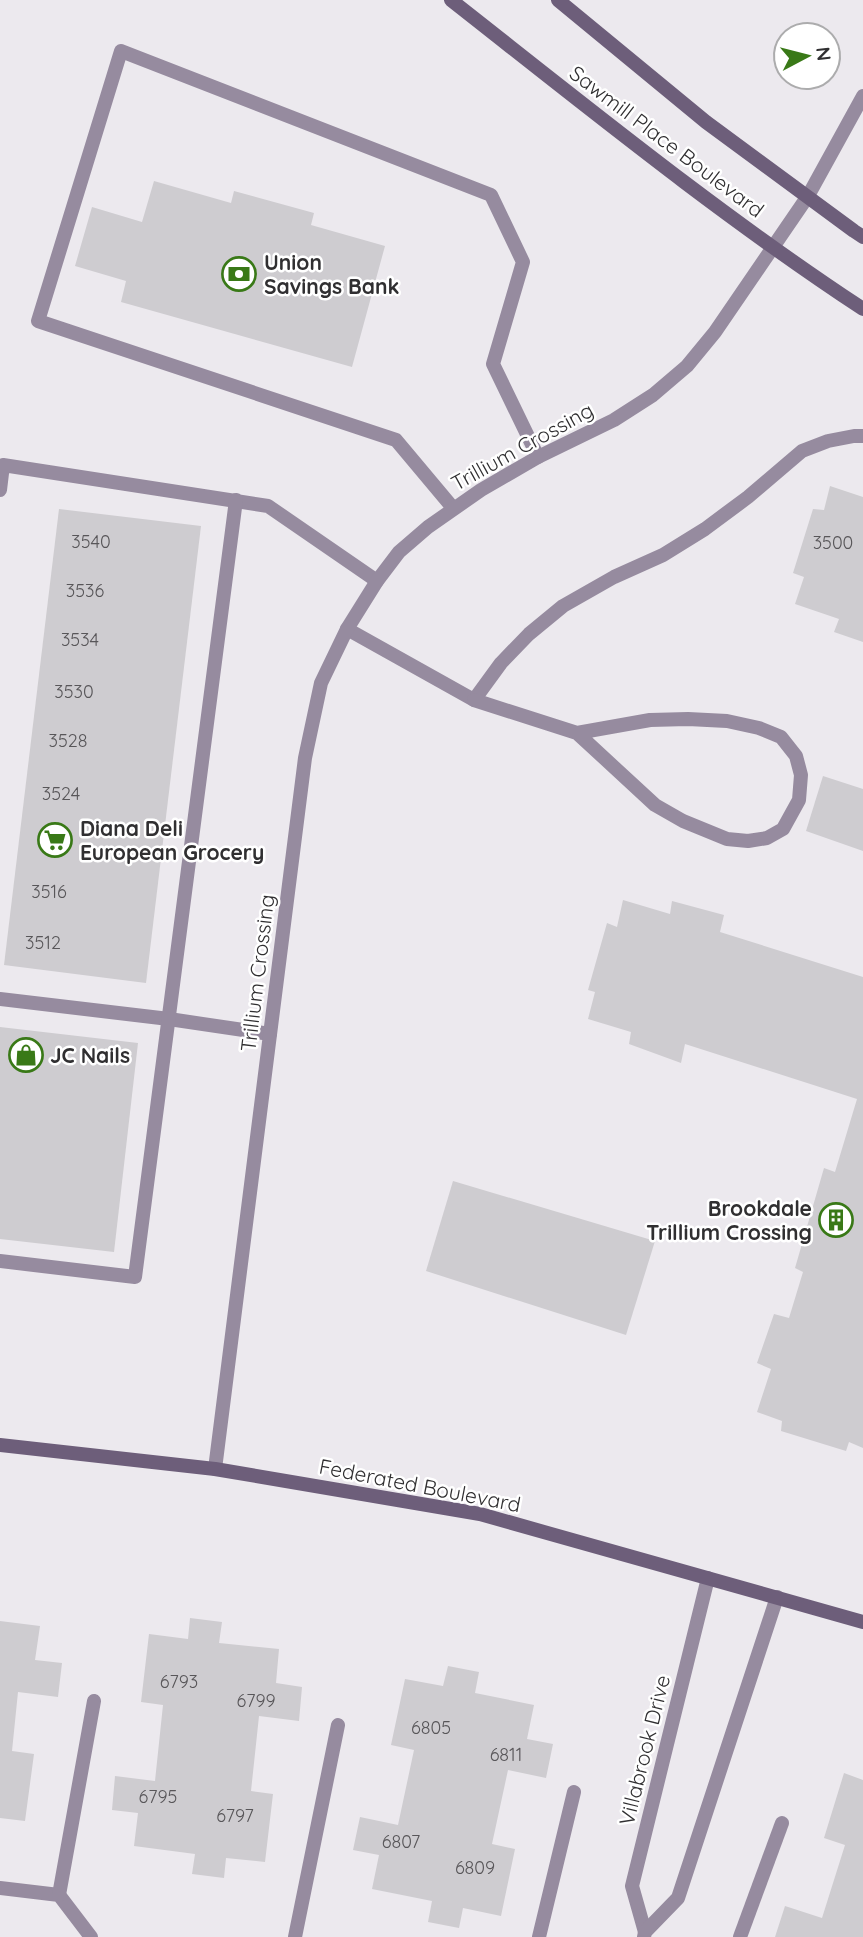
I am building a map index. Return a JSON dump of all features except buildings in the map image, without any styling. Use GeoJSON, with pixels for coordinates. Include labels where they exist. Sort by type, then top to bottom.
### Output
{"type":"FeatureCollection","features":[{"type":"Feature","properties":{"kind":"street","name":"Sawmill Place Boulevard"},"geometry":{"type":"LineString","coordinates":[[451,0],[772,248],[863,309]]}},
{"type":"Feature","properties":{"kind":"street","name":"Sawmill Place Boulevard"},"geometry":{"type":"LineString","coordinates":[[558,0],[706,122],[863,237]]}},
{"type":"Feature","properties":{"kind":"street"},"geometry":{"type":"LineString","coordinates":[[453,508],[396,440],[38,321],[121,51],[491,195],[523,262],[493,364],[538,457]]}},
{"type":"Feature","properties":{"kind":"street","name":"Trillium Crossing"},"geometry":{"type":"LineString","coordinates":[[215,1469],[305,758],[321,683],[347,629],[399,552],[453,508],[538,457],[614,420],[653,395],[687,366],[715,332],[808,196],[863,96]]}},
{"type":"Feature","properties":{"kind":"street"},"geometry":{"type":"LineString","coordinates":[[474,700],[500,663],[563,606],[614,577],[663,555],[705,529],[802,451],[828,441],[863,436]]}},
{"type":"Feature","properties":{"kind":"street"},"geometry":{"type":"LineString","coordinates":[[0,490],[3,465],[268,506],[377,581]]}},
{"type":"Feature","properties":{"kind":"street"},"geometry":{"type":"LineString","coordinates":[[0,1261],[135,1277],[236,500]]}},
{"type":"Feature","properties":{"kind":"street"},"geometry":{"type":"LineString","coordinates":[[347,629],[474,700],[577,733],[656,805],[683,821],[727,839],[748,841],[767,838],[783,829],[799,800],[801,775],[796,756],[781,737],[759,728],[727,721],[650,720],[577,733]]}},
{"type":"Feature","properties":{"kind":"street"},"geometry":{"type":"LineString","coordinates":[[0,999],[270,1034]]}},
{"type":"Feature","properties":{"kind":"street","name":"Federated Boulevard"},"geometry":{"type":"LineString","coordinates":[[0,1445],[215,1469],[480,1514],[863,1622]]}},
{"type":"Feature","properties":{"kind":"street","name":"Villabrook Drive"},"geometry":{"type":"LineString","coordinates":[[645,1935],[632,1886],[709,1578]]}},
{"type":"Feature","properties":{"kind":"street","name":"Villabrook Drive"},"geometry":{"type":"LineString","coordinates":[[645,1935],[678,1898],[777,1597]]}},
{"type":"Feature","properties":{"kind":"street"},"geometry":{"type":"LineString","coordinates":[[59,1895],[94,1701]]}},
{"type":"Feature","properties":{"kind":"street"},"geometry":{"type":"LineString","coordinates":[[295,1937],[338,1725]]}},
{"type":"Feature","properties":{"kind":"street"},"geometry":{"type":"LineString","coordinates":[[539,1937],[574,1792]]}},
{"type":"Feature","properties":{"kind":"street"},"geometry":{"type":"LineString","coordinates":[[740,1937],[782,1823]]}},
{"type":"Feature","properties":{"kind":"street"},"geometry":{"type":"LineString","coordinates":[[0,1888],[59,1895],[91,1937]]}},
{"type":"Feature","properties":{"kind":"place","name":"Union Savings Bank"},"geometry":{"type":"Point","coordinates":[239,274]}},
{"type":"Feature","properties":{"kind":"place","name":"Diana Deli European Grocery"},"geometry":{"type":"Point","coordinates":[55,840]}},
{"type":"Feature","properties":{"kind":"place","name":"JC Nails"},"geometry":{"type":"Point","coordinates":[26,1055]}},
{"type":"Feature","properties":{"kind":"place","name":"Brookdale Trillium Crossing"},"geometry":{"type":"Point","coordinates":[836,1220]}}]}
